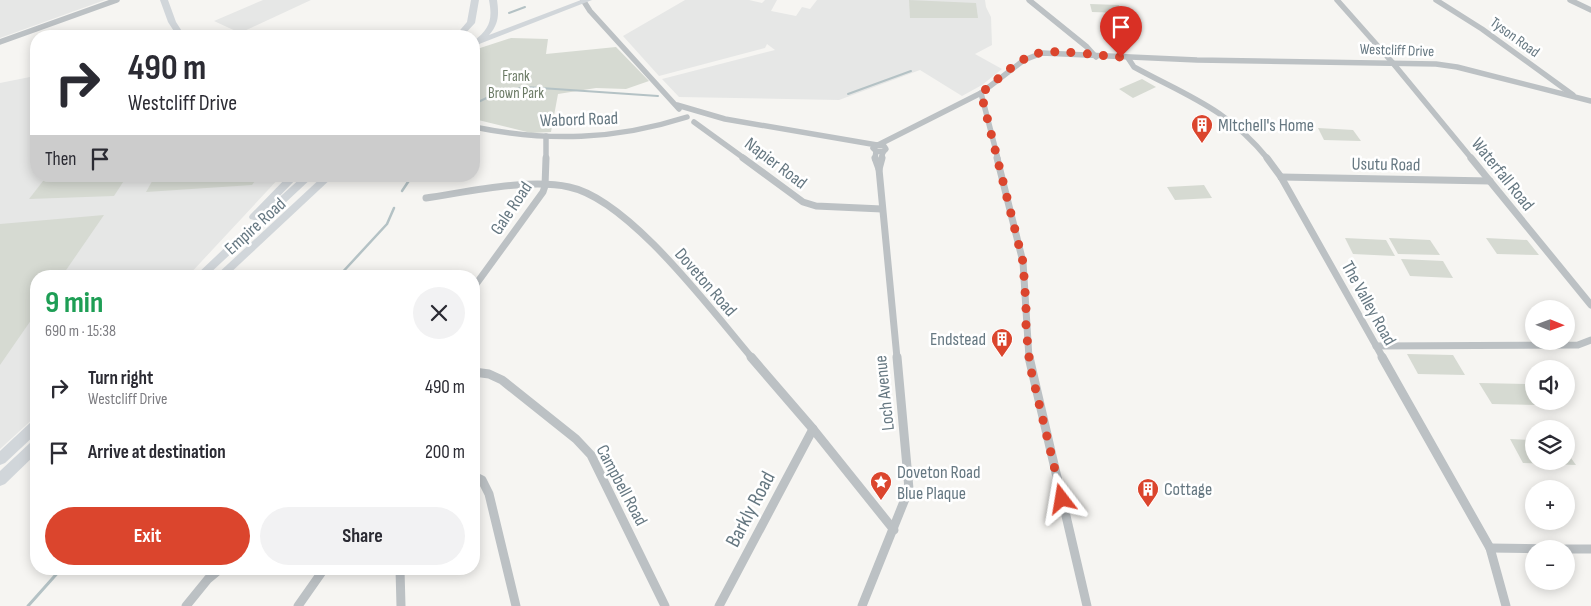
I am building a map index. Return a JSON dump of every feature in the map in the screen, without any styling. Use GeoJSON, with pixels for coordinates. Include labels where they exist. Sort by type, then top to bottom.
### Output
{"type":"FeatureCollection","features":[{"type":"Feature","properties":{"kind":"main road"},"geometry":{"type":"LineString","coordinates":[[164,0],[172,22],[177,30]]}},
{"type":"Feature","properties":{"kind":"main road"},"geometry":{"type":"LineString","coordinates":[[465,30],[471,23],[475,0]]}},
{"type":"Feature","properties":{"kind":"main road"},"geometry":{"type":"LineString","coordinates":[[480,39],[494,23],[496,14],[493,0]]}},
{"type":"Feature","properties":{"kind":"main road"},"geometry":{"type":"LineString","coordinates":[[480,43],[588,0]]}},
{"type":"Feature","properties":{"kind":"main road"},"geometry":{"type":"LineString","coordinates":[[227,251],[242,230],[288,182]]}},
{"type":"Feature","properties":{"kind":"main road","name":"Empire Road"},"geometry":{"type":"LineString","coordinates":[[206,270],[302,182]]}},
{"type":"Feature","properties":{"kind":"main road","name":"Empire Road"},"geometry":{"type":"LineString","coordinates":[[227,270],[322,182]]}},
{"type":"Feature","properties":{"kind":"main road"},"geometry":{"type":"LineString","coordinates":[[0,459],[30,432]]}},
{"type":"Feature","properties":{"kind":"main road"},"geometry":{"type":"LineString","coordinates":[[0,480],[30,452]]}},
{"type":"Feature","properties":{"kind":"street"},"geometry":{"type":"LineString","coordinates":[[33,30],[117,0]]}},
{"type":"Feature","properties":{"kind":"street","name":"Napier Road"},"geometry":{"type":"LineString","coordinates":[[584,0],[590,12],[690,119],[803,202],[816,206],[882,209]]}},
{"type":"Feature","properties":{"kind":"street"},"geometry":{"type":"LineString","coordinates":[[1029,0],[1096,57]]}},
{"type":"Feature","properties":{"kind":"street","name":"Waterfall Road"},"geometry":{"type":"LineString","coordinates":[[1337,0],[1392,62],[1591,306]]}},
{"type":"Feature","properties":{"kind":"street","name":"Tyson Road"},"geometry":{"type":"LineString","coordinates":[[1436,0],[1482,29],[1577,98]]}},
{"type":"Feature","properties":{"kind":"street"},"geometry":{"type":"LineString","coordinates":[[1570,0],[1591,10]]}},
{"type":"Feature","properties":{"kind":"street"},"geometry":{"type":"LineString","coordinates":[[0,42],[30,31]]}},
{"type":"Feature","properties":{"kind":"street","name":"Westcliff Drive"},"geometry":{"type":"LineString","coordinates":[[879,148],[981,93],[1029,57],[1042,53],[1131,60],[1429,63],[1457,67],[1591,101]]}},
{"type":"Feature","properties":{"kind":"street","name":"The Valley Road"},"geometry":{"type":"LineString","coordinates":[[1131,60],[1140,71],[1184,91],[1223,114],[1256,143],[1281,177],[1490,548],[1506,606]]}},
{"type":"Feature","properties":{"kind":"street"},"geometry":{"type":"LineString","coordinates":[[981,93],[1023,262],[1030,366],[1087,606]]}},
{"type":"Feature","properties":{"kind":"street","name":"Napier Road"},"geometry":{"type":"LineString","coordinates":[[677,106],[701,116],[715,137]]}},
{"type":"Feature","properties":{"kind":"street"},"geometry":{"type":"LineString","coordinates":[[701,116],[856,142],[879,148]]}},
{"type":"Feature","properties":{"kind":"street","name":"Wabord Road"},"geometry":{"type":"LineString","coordinates":[[480,128],[523,136],[620,134],[701,116]]}},
{"type":"Feature","properties":{"kind":"street","name":"Wabord Road"},"geometry":{"type":"LineString","coordinates":[[480,125],[486,128]]}},
{"type":"Feature","properties":{"kind":"street","name":"Gale Road"},"geometry":{"type":"LineString","coordinates":[[480,279],[535,203],[545,186],[546,136]]}},
{"type":"Feature","properties":{"kind":"street","name":"Loch Avenue"},"geometry":{"type":"LineString","coordinates":[[862,606],[908,496],[909,482],[878,169],[879,148]]}},
{"type":"Feature","properties":{"kind":"street","name":"Usutu Road"},"geometry":{"type":"LineString","coordinates":[[1281,177],[1490,181]]}},
{"type":"Feature","properties":{"kind":"street","name":"Doveton Road"},"geometry":{"type":"LineString","coordinates":[[426,198],[545,186],[573,188],[588,192],[599,199],[655,246],[813,429],[894,530]]}},
{"type":"Feature","properties":{"kind":"street"},"geometry":{"type":"LineString","coordinates":[[1376,346],[1578,345],[1591,340]]}},
{"type":"Feature","properties":{"kind":"street","name":"Campbell Road"},"geometry":{"type":"LineString","coordinates":[[480,373],[502,380],[584,447],[597,467],[665,606]]}},
{"type":"Feature","properties":{"kind":"street","name":"Barkly Road"},"geometry":{"type":"LineString","coordinates":[[719,606],[813,429]]}},
{"type":"Feature","properties":{"kind":"street"},"geometry":{"type":"LineString","coordinates":[[480,479],[486,484],[516,606]]}},
{"type":"Feature","properties":{"kind":"street"},"geometry":{"type":"LineString","coordinates":[[1490,548],[1525,548]]}},
{"type":"Feature","properties":{"kind":"street"},"geometry":{"type":"LineString","coordinates":[[1575,549],[1591,550]]}},
{"type":"Feature","properties":{"kind":"street"},"geometry":{"type":"LineString","coordinates":[[186,606],[213,575]]}},
{"type":"Feature","properties":{"kind":"street"},"geometry":{"type":"LineString","coordinates":[[298,606],[320,575]]}},
{"type":"Feature","properties":{"kind":"street"},"geometry":{"type":"LineString","coordinates":[[400,575],[400,606]]}},
{"type":"Feature","properties":{"kind":"shaded area"},"geometry":{"type":"Polygon","coordinates":[[[0,0],[105,0],[0,38],[0,0]]]}},
{"type":"Feature","properties":{"kind":"shaded area"},"geometry":{"type":"Polygon","coordinates":[[[263,0],[311,0],[246,30],[234,30],[214,21],[263,0]]]}},
{"type":"Feature","properties":{"kind":"shaded area"},"geometry":{"type":"Polygon","coordinates":[[[685,0],[749,0],[762,3],[765,0],[777,0],[771,11],[796,16],[802,7],[810,9],[817,0],[985,0],[991,17],[992,45],[975,54],[1002,69],[982,85],[962,96],[920,70],[839,100],[679,97],[662,79],[775,50],[767,44],[765,48],[659,76],[623,36],[685,0]]]}},
{"type":"Feature","properties":{"kind":"shaded area"},"geometry":{"type":"Polygon","coordinates":[[[30,77],[30,182],[275,182],[194,270],[30,270],[30,422],[0,449],[0,83],[30,77]]]}},
{"type":"Feature","properties":{"kind":"green space"},"geometry":{"type":"Polygon","coordinates":[[[909,0],[976,3],[978,18],[910,18],[909,0]]]}},
{"type":"Feature","properties":{"kind":"green space"},"geometry":{"type":"Polygon","coordinates":[[[1090,4],[1119,5],[1123,13],[1092,12],[1090,4]]]}},
{"type":"Feature","properties":{"kind":"green space"},"geometry":{"type":"Polygon","coordinates":[[[1105,14],[1135,15],[1139,23],[1108,22],[1105,14]]]}},
{"type":"Feature","properties":{"kind":"green space","name":"Frank Brown Park"},"geometry":{"type":"Polygon","coordinates":[[[511,38],[548,39],[546,54],[616,47],[649,81],[626,89],[596,88],[558,94],[551,132],[531,133],[480,120],[480,48],[511,38]]]}},
{"type":"Feature","properties":{"kind":"green space"},"geometry":{"type":"Polygon","coordinates":[[[1142,79],[1156,87],[1133,98],[1119,89],[1142,79]]]}},
{"type":"Feature","properties":{"kind":"green space"},"geometry":{"type":"Polygon","coordinates":[[[1318,128],[1353,130],[1361,141],[1324,140],[1318,128]]]}},
{"type":"Feature","properties":{"kind":"green space"},"geometry":{"type":"Polygon","coordinates":[[[42,182],[123,182],[114,196],[29,199],[42,182]]]}},
{"type":"Feature","properties":{"kind":"green space"},"geometry":{"type":"Polygon","coordinates":[[[152,182],[254,182],[252,185],[146,192],[152,182]]]}},
{"type":"Feature","properties":{"kind":"green space"},"geometry":{"type":"Polygon","coordinates":[[[1204,185],[1212,198],[1175,200],[1167,187],[1204,185]]]}},
{"type":"Feature","properties":{"kind":"green space"},"geometry":{"type":"Polygon","coordinates":[[[104,215],[66,270],[30,270],[30,322],[0,365],[0,224],[104,215]]]}},
{"type":"Feature","properties":{"kind":"green space"},"geometry":{"type":"Polygon","coordinates":[[[1345,238],[1386,240],[1395,256],[1353,254],[1345,238]]]}},
{"type":"Feature","properties":{"kind":"green space"},"geometry":{"type":"Polygon","coordinates":[[[1389,238],[1430,240],[1440,255],[1398,254],[1389,238]]]}},
{"type":"Feature","properties":{"kind":"green space"},"geometry":{"type":"Polygon","coordinates":[[[1486,238],[1527,240],[1539,255],[1497,254],[1486,238]]]}},
{"type":"Feature","properties":{"kind":"green space"},"geometry":{"type":"Polygon","coordinates":[[[1401,259],[1443,261],[1453,278],[1410,276],[1401,259]]]}},
{"type":"Feature","properties":{"kind":"green space"},"geometry":{"type":"Polygon","coordinates":[[[1407,354],[1453,355],[1465,375],[1418,374],[1407,354]]]}},
{"type":"Feature","properties":{"kind":"green space"},"geometry":{"type":"Polygon","coordinates":[[[1479,383],[1525,384],[1525,405],[1492,404],[1479,383]]]}},
{"type":"Feature","properties":{"kind":"green space"},"geometry":{"type":"Polygon","coordinates":[[[1510,439],[1525,440],[1525,463],[1523,463],[1510,439]]]}},
{"type":"Feature","properties":{"kind":"waterway"},"geometry":{"type":"LineString","coordinates":[[509,13],[525,7]]}},
{"type":"Feature","properties":{"kind":"waterway"},"geometry":{"type":"LineString","coordinates":[[848,94],[911,71]]}},
{"type":"Feature","properties":{"kind":"waterway"},"geometry":{"type":"LineString","coordinates":[[480,101],[499,92],[526,87],[658,96]]}},
{"type":"Feature","properties":{"kind":"waterway"},"geometry":{"type":"LineString","coordinates":[[402,191],[408,182]]}},
{"type":"Feature","properties":{"kind":"waterway"},"geometry":{"type":"LineString","coordinates":[[345,270],[387,224],[394,208]]}},
{"type":"Feature","properties":{"kind":"waterway"},"geometry":{"type":"LineString","coordinates":[[28,606],[56,575]]}},
{"type":"Feature","properties":{"kind":"place","name":"MItchell's Home"},"geometry":{"type":"Point","coordinates":[1202,144]}},
{"type":"Feature","properties":{"kind":"place","name":"Endstead"},"geometry":{"type":"Point","coordinates":[1002,358]}},
{"type":"Feature","properties":{"kind":"place","name":"Doveton Road Blue Plaque"},"geometry":{"type":"Point","coordinates":[881,501]}},
{"type":"Feature","properties":{"kind":"place","name":"Cottage"},"geometry":{"type":"Point","coordinates":[1148,508]}},
{"type":"Feature","properties":{"kind":"route"},"geometry":{"type":"LineString","coordinates":[[1062,499],[1030,366],[1023,262],[981,93],[1024,60],[1034,55],[1061,53],[1121,57]]}}]}
